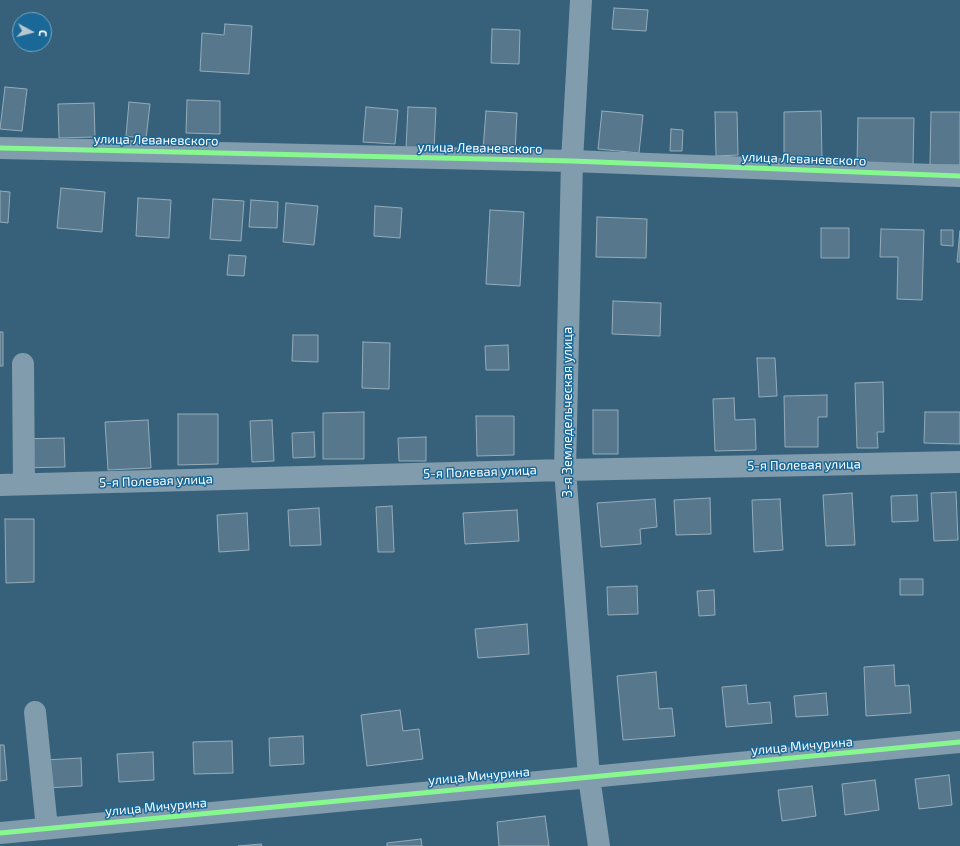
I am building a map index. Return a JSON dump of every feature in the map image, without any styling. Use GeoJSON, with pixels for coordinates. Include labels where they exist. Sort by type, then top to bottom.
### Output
{"type":"FeatureCollection","features":[{"type":"Feature","properties":{"kind":"street","name":"3-я Земледельческая улица"},"geometry":{"type":"LineString","coordinates":[[582,0],[572,161],[565,470],[589,777],[599,846]]}},
{"type":"Feature","properties":{"kind":"street","name":"улица Леваневского"},"geometry":{"type":"LineString","coordinates":[[0,148],[572,161],[960,176]]}},
{"type":"Feature","properties":{"kind":"street"},"geometry":{"type":"LineString","coordinates":[[23,364],[24,484]]}},
{"type":"Feature","properties":{"kind":"street","name":"5-я Полевая улица"},"geometry":{"type":"LineString","coordinates":[[0,485],[565,470],[960,462]]}},
{"type":"Feature","properties":{"kind":"street"},"geometry":{"type":"LineString","coordinates":[[35,712],[48,828]]}},
{"type":"Feature","properties":{"kind":"street","name":"улица Мичурина"},"geometry":{"type":"LineString","coordinates":[[5,837],[48,828],[960,742]]}},
{"type":"Feature","properties":{"kind":"building"},"geometry":{"type":"Polygon","coordinates":[[[614,8],[648,10],[646,31],[612,29],[614,8]]]}},
{"type":"Feature","properties":{"kind":"building"},"geometry":{"type":"Polygon","coordinates":[[[225,24],[252,26],[249,74],[200,71],[202,33],[224,35],[225,24]]]}},
{"type":"Feature","properties":{"kind":"building"},"geometry":{"type":"Polygon","coordinates":[[[492,29],[520,30],[519,64],[491,63],[492,29]]]}},
{"type":"Feature","properties":{"kind":"building"},"geometry":{"type":"Polygon","coordinates":[[[5,87],[27,89],[22,131],[0,129],[5,87]]]}},
{"type":"Feature","properties":{"kind":"building"},"geometry":{"type":"Polygon","coordinates":[[[187,100],[220,101],[220,134],[186,133],[187,100]]]}},
{"type":"Feature","properties":{"kind":"building"},"geometry":{"type":"Polygon","coordinates":[[[129,102],[150,104],[146,139],[126,136],[129,102]]]}},
{"type":"Feature","properties":{"kind":"building"},"geometry":{"type":"Polygon","coordinates":[[[94,103],[95,137],[59,138],[58,104],[94,103]]]}},
{"type":"Feature","properties":{"kind":"building"},"geometry":{"type":"Polygon","coordinates":[[[366,107],[398,110],[395,144],[363,142],[366,107]]]}},
{"type":"Feature","properties":{"kind":"building"},"geometry":{"type":"Polygon","coordinates":[[[408,107],[436,108],[434,150],[406,149],[408,107]]]}},
{"type":"Feature","properties":{"kind":"building"},"geometry":{"type":"Polygon","coordinates":[[[486,111],[517,113],[515,152],[483,150],[486,111]]]}},
{"type":"Feature","properties":{"kind":"building"},"geometry":{"type":"Polygon","coordinates":[[[602,111],[643,115],[639,153],[598,149],[602,111]]]}},
{"type":"Feature","properties":{"kind":"building"},"geometry":{"type":"Polygon","coordinates":[[[821,111],[822,158],[784,159],[784,112],[821,111]]]}},
{"type":"Feature","properties":{"kind":"building"},"geometry":{"type":"Polygon","coordinates":[[[715,112],[737,112],[738,155],[716,156],[715,112]]]}},
{"type":"Feature","properties":{"kind":"building"},"geometry":{"type":"Polygon","coordinates":[[[931,112],[960,112],[960,165],[930,165],[931,112]]]}},
{"type":"Feature","properties":{"kind":"building"},"geometry":{"type":"Polygon","coordinates":[[[858,118],[914,118],[913,164],[857,164],[858,118]]]}},
{"type":"Feature","properties":{"kind":"building"},"geometry":{"type":"Polygon","coordinates":[[[671,129],[683,130],[682,151],[670,151],[671,129]]]}},
{"type":"Feature","properties":{"kind":"building"},"geometry":{"type":"Polygon","coordinates":[[[61,188],[105,192],[102,232],[57,228],[61,188]]]}},
{"type":"Feature","properties":{"kind":"building"},"geometry":{"type":"Polygon","coordinates":[[[0,191],[10,192],[8,223],[0,222],[0,191]]]}},
{"type":"Feature","properties":{"kind":"building"},"geometry":{"type":"Polygon","coordinates":[[[138,198],[171,200],[169,238],[136,236],[138,198]]]}},
{"type":"Feature","properties":{"kind":"building"},"geometry":{"type":"Polygon","coordinates":[[[213,199],[244,201],[241,241],[210,239],[213,199]]]}},
{"type":"Feature","properties":{"kind":"building"},"geometry":{"type":"Polygon","coordinates":[[[251,200],[278,202],[277,228],[249,227],[251,200]]]}},
{"type":"Feature","properties":{"kind":"building"},"geometry":{"type":"Polygon","coordinates":[[[286,203],[318,206],[314,245],[283,242],[286,203]]]}},
{"type":"Feature","properties":{"kind":"building"},"geometry":{"type":"Polygon","coordinates":[[[375,206],[402,208],[400,238],[374,236],[375,206]]]}},
{"type":"Feature","properties":{"kind":"building"},"geometry":{"type":"Polygon","coordinates":[[[490,210],[524,212],[520,286],[486,284],[490,210]]]}},
{"type":"Feature","properties":{"kind":"building"},"geometry":{"type":"Polygon","coordinates":[[[597,217],[647,219],[646,258],[596,257],[597,217]]]}},
{"type":"Feature","properties":{"kind":"building"},"geometry":{"type":"Polygon","coordinates":[[[821,228],[849,228],[849,258],[821,258],[821,228]]]}},
{"type":"Feature","properties":{"kind":"building"},"geometry":{"type":"Polygon","coordinates":[[[881,229],[924,230],[922,300],[897,299],[898,257],[880,257],[881,229]]]}},
{"type":"Feature","properties":{"kind":"building"},"geometry":{"type":"Polygon","coordinates":[[[941,230],[953,230],[953,246],[941,245],[941,230]]]}},
{"type":"Feature","properties":{"kind":"building"},"geometry":{"type":"Polygon","coordinates":[[[960,231],[960,262],[957,262],[960,231]]]}},
{"type":"Feature","properties":{"kind":"building"},"geometry":{"type":"Polygon","coordinates":[[[229,255],[246,256],[244,276],[227,275],[229,255]]]}},
{"type":"Feature","properties":{"kind":"building"},"geometry":{"type":"Polygon","coordinates":[[[613,301],[661,303],[660,336],[612,334],[613,301]]]}},
{"type":"Feature","properties":{"kind":"building"},"geometry":{"type":"Polygon","coordinates":[[[0,332],[3,332],[3,366],[0,366],[0,332]]]}},
{"type":"Feature","properties":{"kind":"building"},"geometry":{"type":"Polygon","coordinates":[[[293,335],[318,335],[318,362],[292,361],[293,335]]]}},
{"type":"Feature","properties":{"kind":"building"},"geometry":{"type":"Polygon","coordinates":[[[363,342],[390,343],[389,389],[362,388],[363,342]]]}},
{"type":"Feature","properties":{"kind":"building"},"geometry":{"type":"Polygon","coordinates":[[[508,345],[509,370],[486,370],[485,346],[508,345]]]}},
{"type":"Feature","properties":{"kind":"building"},"geometry":{"type":"Polygon","coordinates":[[[757,358],[775,358],[777,396],[759,397],[757,358]]]}},
{"type":"Feature","properties":{"kind":"building"},"geometry":{"type":"Polygon","coordinates":[[[883,382],[884,432],[877,432],[878,448],[857,448],[855,383],[883,382]]]}},
{"type":"Feature","properties":{"kind":"building"},"geometry":{"type":"Polygon","coordinates":[[[827,395],[827,417],[818,417],[818,447],[785,447],[784,396],[827,395]]]}},
{"type":"Feature","properties":{"kind":"building"},"geometry":{"type":"Polygon","coordinates":[[[734,398],[735,420],[755,419],[756,450],[715,451],[713,399],[734,398]]]}},
{"type":"Feature","properties":{"kind":"building"},"geometry":{"type":"Polygon","coordinates":[[[593,410],[618,410],[618,454],[593,454],[593,410]]]}},
{"type":"Feature","properties":{"kind":"building"},"geometry":{"type":"Polygon","coordinates":[[[364,412],[364,459],[323,459],[323,413],[364,412]]]}},
{"type":"Feature","properties":{"kind":"building"},"geometry":{"type":"Polygon","coordinates":[[[925,412],[960,412],[960,444],[924,443],[925,412]]]}},
{"type":"Feature","properties":{"kind":"building"},"geometry":{"type":"Polygon","coordinates":[[[178,414],[218,414],[218,464],[178,465],[178,414]]]}},
{"type":"Feature","properties":{"kind":"building"},"geometry":{"type":"Polygon","coordinates":[[[476,416],[514,416],[514,455],[477,456],[476,416]]]}},
{"type":"Feature","properties":{"kind":"building"},"geometry":{"type":"Polygon","coordinates":[[[148,420],[151,468],[108,470],[105,422],[148,420]]]}},
{"type":"Feature","properties":{"kind":"building"},"geometry":{"type":"Polygon","coordinates":[[[272,420],[274,461],[252,462],[250,421],[272,420]]]}},
{"type":"Feature","properties":{"kind":"building"},"geometry":{"type":"Polygon","coordinates":[[[314,432],[315,457],[293,458],[292,433],[314,432]]]}},
{"type":"Feature","properties":{"kind":"building"},"geometry":{"type":"Polygon","coordinates":[[[426,437],[426,461],[399,461],[398,438],[426,437]]]}},
{"type":"Feature","properties":{"kind":"building"},"geometry":{"type":"Polygon","coordinates":[[[64,438],[65,467],[19,468],[18,439],[64,438]]]}},
{"type":"Feature","properties":{"kind":"building"},"geometry":{"type":"Polygon","coordinates":[[[956,492],[958,540],[934,541],[931,493],[956,492]]]}},
{"type":"Feature","properties":{"kind":"building"},"geometry":{"type":"Polygon","coordinates":[[[852,493],[855,545],[826,546],[823,495],[852,493]]]}},
{"type":"Feature","properties":{"kind":"building"},"geometry":{"type":"Polygon","coordinates":[[[917,495],[918,521],[892,522],[891,496],[917,495]]]}},
{"type":"Feature","properties":{"kind":"building"},"geometry":{"type":"Polygon","coordinates":[[[710,498],[711,534],[676,535],[674,500],[710,498]]]}},
{"type":"Feature","properties":{"kind":"building"},"geometry":{"type":"Polygon","coordinates":[[[655,499],[657,527],[640,529],[641,544],[601,547],[597,503],[655,499]]]}},
{"type":"Feature","properties":{"kind":"building"},"geometry":{"type":"Polygon","coordinates":[[[780,499],[783,550],[754,552],[752,500],[780,499]]]}},
{"type":"Feature","properties":{"kind":"building"},"geometry":{"type":"Polygon","coordinates":[[[392,506],[394,552],[378,552],[376,507],[392,506]]]}},
{"type":"Feature","properties":{"kind":"building"},"geometry":{"type":"Polygon","coordinates":[[[319,508],[321,545],[290,546],[288,510],[319,508]]]}},
{"type":"Feature","properties":{"kind":"building"},"geometry":{"type":"Polygon","coordinates":[[[517,510],[519,541],[465,544],[463,513],[517,510]]]}},
{"type":"Feature","properties":{"kind":"building"},"geometry":{"type":"Polygon","coordinates":[[[247,513],[249,550],[219,552],[217,515],[247,513]]]}},
{"type":"Feature","properties":{"kind":"building"},"geometry":{"type":"Polygon","coordinates":[[[5,519],[34,519],[34,582],[6,583],[5,519]]]}},
{"type":"Feature","properties":{"kind":"building"},"geometry":{"type":"Polygon","coordinates":[[[900,579],[923,579],[923,595],[900,595],[900,579]]]}},
{"type":"Feature","properties":{"kind":"building"},"geometry":{"type":"Polygon","coordinates":[[[637,586],[638,614],[608,615],[607,587],[637,586]]]}},
{"type":"Feature","properties":{"kind":"building"},"geometry":{"type":"Polygon","coordinates":[[[714,590],[715,615],[699,616],[697,591],[714,590]]]}},
{"type":"Feature","properties":{"kind":"building"},"geometry":{"type":"Polygon","coordinates":[[[527,624],[529,654],[478,658],[475,629],[527,624]]]}},
{"type":"Feature","properties":{"kind":"building"},"geometry":{"type":"Polygon","coordinates":[[[894,665],[895,686],[909,685],[911,713],[866,716],[864,667],[894,665]]]}},
{"type":"Feature","properties":{"kind":"building"},"geometry":{"type":"Polygon","coordinates":[[[656,672],[659,709],[672,708],[675,736],[623,740],[617,676],[656,672]]]}},
{"type":"Feature","properties":{"kind":"building"},"geometry":{"type":"Polygon","coordinates":[[[746,685],[748,704],[770,702],[772,723],[726,727],[722,687],[746,685]]]}},
{"type":"Feature","properties":{"kind":"building"},"geometry":{"type":"Polygon","coordinates":[[[826,693],[828,715],[796,717],[794,696],[826,693]]]}},
{"type":"Feature","properties":{"kind":"building"},"geometry":{"type":"Polygon","coordinates":[[[400,710],[403,731],[419,729],[423,759],[367,766],[361,715],[400,710]]]}},
{"type":"Feature","properties":{"kind":"building"},"geometry":{"type":"Polygon","coordinates":[[[303,736],[304,764],[270,766],[269,738],[303,736]]]}},
{"type":"Feature","properties":{"kind":"building"},"geometry":{"type":"Polygon","coordinates":[[[232,741],[233,773],[194,774],[193,742],[232,741]]]}},
{"type":"Feature","properties":{"kind":"building"},"geometry":{"type":"Polygon","coordinates":[[[0,745],[4,745],[7,780],[0,781],[0,745]]]}},
{"type":"Feature","properties":{"kind":"building"},"geometry":{"type":"Polygon","coordinates":[[[153,752],[154,780],[119,782],[117,754],[153,752]]]}},
{"type":"Feature","properties":{"kind":"building"},"geometry":{"type":"Polygon","coordinates":[[[81,758],[82,786],[47,788],[45,760],[81,758]]]}},
{"type":"Feature","properties":{"kind":"building"},"geometry":{"type":"Polygon","coordinates":[[[949,775],[952,805],[919,809],[915,779],[949,775]]]}},
{"type":"Feature","properties":{"kind":"building"},"geometry":{"type":"Polygon","coordinates":[[[875,780],[879,810],[845,815],[842,784],[875,780]]]}},
{"type":"Feature","properties":{"kind":"building"},"geometry":{"type":"Polygon","coordinates":[[[812,786],[816,816],[782,821],[778,790],[812,786]]]}},
{"type":"Feature","properties":{"kind":"building"},"geometry":{"type":"Polygon","coordinates":[[[545,816],[549,846],[499,846],[497,822],[545,816]]]}},
{"type":"Feature","properties":{"kind":"building"},"geometry":{"type":"Polygon","coordinates":[[[421,839],[422,846],[387,846],[387,843],[421,839]]]}},
{"type":"Feature","properties":{"kind":"building"},"geometry":{"type":"Polygon","coordinates":[[[261,844],[262,846],[238,846],[261,844]]]}},
{"type":"Feature","properties":{"kind":"cycle path"},"geometry":{"type":"LineString","coordinates":[[0,148],[572,161],[960,176]]}},
{"type":"Feature","properties":{"kind":"cycle path"},"geometry":{"type":"LineString","coordinates":[[0,833],[960,742]]}}]}
